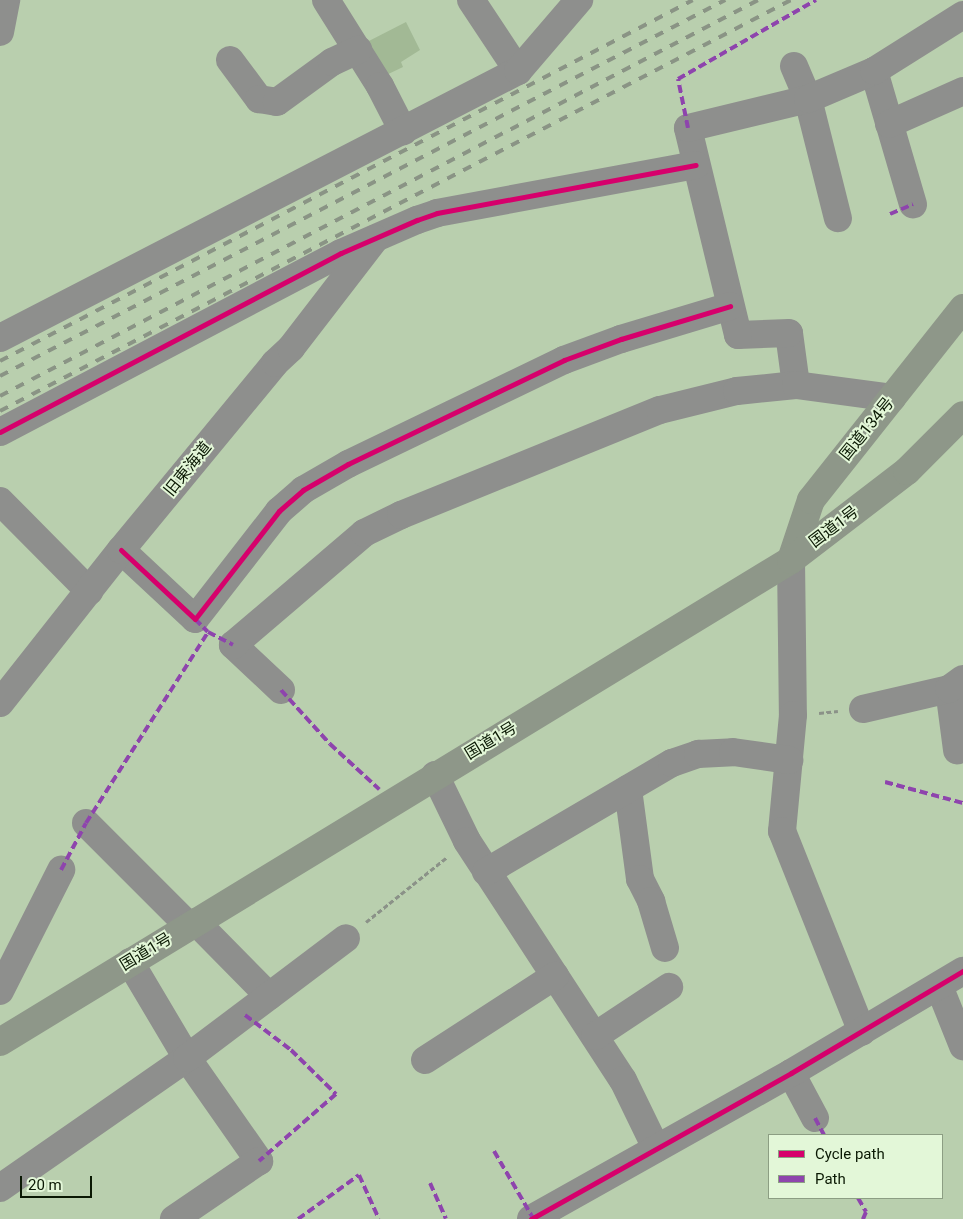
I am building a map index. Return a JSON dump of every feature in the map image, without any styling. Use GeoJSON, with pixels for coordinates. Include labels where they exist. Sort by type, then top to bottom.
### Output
{"type":"FeatureCollection","features":[{"type":"Feature","properties":{"kind":"highway","name":"国道134号"},"geometry":{"type":"LineString","coordinates":[[791,560],[811,500],[963,308]]}},
{"type":"Feature","properties":{"kind":"highway","name":"国道1号"},"geometry":{"type":"LineString","coordinates":[[0,1042],[435,775],[791,560],[907,471],[963,415]]}},
{"type":"Feature","properties":{"kind":"street"},"geometry":{"type":"LineString","coordinates":[[0,32],[6,0]]}},
{"type":"Feature","properties":{"kind":"street"},"geometry":{"type":"LineString","coordinates":[[326,0],[358,50],[403,130]]}},
{"type":"Feature","properties":{"kind":"street"},"geometry":{"type":"LineString","coordinates":[[471,0],[518,71]]}},
{"type":"Feature","properties":{"kind":"street"},"geometry":{"type":"LineString","coordinates":[[0,338],[518,71],[579,0]]}},
{"type":"Feature","properties":{"kind":"street"},"geometry":{"type":"LineString","coordinates":[[796,385],[789,333],[738,335],[688,128],[808,99],[874,71],[963,15]]}},
{"type":"Feature","properties":{"kind":"street"},"geometry":{"type":"LineString","coordinates":[[230,60],[259,99],[277,102],[332,62],[358,50]]}},
{"type":"Feature","properties":{"kind":"street"},"geometry":{"type":"LineString","coordinates":[[794,66],[808,99],[838,218]]}},
{"type":"Feature","properties":{"kind":"street"},"geometry":{"type":"LineString","coordinates":[[874,71],[913,204]]}},
{"type":"Feature","properties":{"kind":"street"},"geometry":{"type":"LineString","coordinates":[[889,124],[963,91]]}},
{"type":"Feature","properties":{"kind":"street"},"geometry":{"type":"LineString","coordinates":[[0,432],[377,236],[437,213],[696,165]]}},
{"type":"Feature","properties":{"kind":"street","name":"旧東海道"},"geometry":{"type":"LineString","coordinates":[[0,703],[121,550],[275,363],[291,348],[377,236]]}},
{"type":"Feature","properties":{"kind":"street"},"geometry":{"type":"LineString","coordinates":[[121,550],[195,619],[279,511],[303,490],[325,477],[564,360],[621,339],[730,306]]}},
{"type":"Feature","properties":{"kind":"street"},"geometry":{"type":"LineString","coordinates":[[281,690],[233,645],[364,533],[401,515],[660,410],[737,392],[796,385],[892,398]]}},
{"type":"Feature","properties":{"kind":"street"},"geometry":{"type":"LineString","coordinates":[[0,501],[88,592]]}},
{"type":"Feature","properties":{"kind":"street"},"geometry":{"type":"LineString","coordinates":[[791,560],[793,715],[782,831],[862,1032]]}},
{"type":"Feature","properties":{"kind":"street"},"geometry":{"type":"LineString","coordinates":[[862,709],[956,684],[957,750]]}},
{"type":"Feature","properties":{"kind":"street"},"geometry":{"type":"LineString","coordinates":[[486,872],[672,763],[698,754],[733,752],[789,760]]}},
{"type":"Feature","properties":{"kind":"street"},"geometry":{"type":"LineString","coordinates":[[435,775],[467,841],[486,872],[623,1080],[656,1148]]}},
{"type":"Feature","properties":{"kind":"street"},"geometry":{"type":"LineString","coordinates":[[628,789],[640,879],[651,901],[665,948]]}},
{"type":"Feature","properties":{"kind":"street"},"geometry":{"type":"LineString","coordinates":[[86,823],[269,996]]}},
{"type":"Feature","properties":{"kind":"street"},"geometry":{"type":"LineString","coordinates":[[0,990],[61,870]]}},
{"type":"Feature","properties":{"kind":"street"},"geometry":{"type":"LineString","coordinates":[[0,1188],[187,1058],[346,938]]}},
{"type":"Feature","properties":{"kind":"street"},"geometry":{"type":"LineString","coordinates":[[130,962],[187,1058],[259,1161],[174,1219]]}},
{"type":"Feature","properties":{"kind":"street"},"geometry":{"type":"LineString","coordinates":[[531,1219],[791,1073],[963,971]]}},
{"type":"Feature","properties":{"kind":"street"},"geometry":{"type":"LineString","coordinates":[[425,1060],[555,976]]}},
{"type":"Feature","properties":{"kind":"street"},"geometry":{"type":"LineString","coordinates":[[939,986],[963,1046]]}},
{"type":"Feature","properties":{"kind":"street"},"geometry":{"type":"LineString","coordinates":[[595,1036],[669,987]]}},
{"type":"Feature","properties":{"kind":"street"},"geometry":{"type":"LineString","coordinates":[[791,1073],[815,1118]]}},
{"type":"Feature","properties":{"kind":"path"},"geometry":{"type":"LineString","coordinates":[[793,715],[862,709]]}},
{"type":"Feature","properties":{"kind":"path"},"geometry":{"type":"LineString","coordinates":[[346,938],[467,841]]}},
{"type":"Feature","properties":{"kind":"building"},"geometry":{"type":"Polygon","coordinates":[[[406,22],[420,50],[401,62],[403,67],[382,77],[365,43],[406,22]]]}},
{"type":"Feature","properties":{"kind":"railway"},"geometry":{"type":"LineString","coordinates":[[0,361],[693,0]]}},
{"type":"Feature","properties":{"kind":"railway"},"geometry":{"type":"LineString","coordinates":[[0,376],[725,0]]}},
{"type":"Feature","properties":{"kind":"railway"},"geometry":{"type":"LineString","coordinates":[[0,396],[758,0]]}},
{"type":"Feature","properties":{"kind":"railway"},"geometry":{"type":"LineString","coordinates":[[0,411],[791,0]]}},
{"type":"Feature","properties":{"kind":"marked path"},"geometry":{"type":"LineString","coordinates":[[688,128],[678,79],[816,0]]}},
{"type":"Feature","properties":{"kind":"marked path"},"geometry":{"type":"LineString","coordinates":[[890,214],[913,204]]}},
{"type":"Feature","properties":{"kind":"marked path"},"geometry":{"type":"LineString","coordinates":[[195,619],[208,632],[233,645]]}},
{"type":"Feature","properties":{"kind":"marked path"},"geometry":{"type":"LineString","coordinates":[[61,870],[86,823],[208,632]]}},
{"type":"Feature","properties":{"kind":"marked path"},"geometry":{"type":"LineString","coordinates":[[281,690],[330,744],[379,789]]}},
{"type":"Feature","properties":{"kind":"marked path"},"geometry":{"type":"LineString","coordinates":[[885,782],[963,803]]}},
{"type":"Feature","properties":{"kind":"marked path"},"geometry":{"type":"LineString","coordinates":[[245,1015],[291,1050],[336,1094],[259,1161]]}},
{"type":"Feature","properties":{"kind":"marked path"},"geometry":{"type":"LineString","coordinates":[[815,1118],[823,1134]]}},
{"type":"Feature","properties":{"kind":"marked path"},"geometry":{"type":"LineString","coordinates":[[494,1151],[533,1218]]}},
{"type":"Feature","properties":{"kind":"marked path"},"geometry":{"type":"LineString","coordinates":[[298,1219],[359,1175],[379,1219]]}},
{"type":"Feature","properties":{"kind":"marked path"},"geometry":{"type":"LineString","coordinates":[[430,1183],[446,1219]]}},
{"type":"Feature","properties":{"kind":"marked path"},"geometry":{"type":"LineString","coordinates":[[859,1199],[866,1212],[863,1219]]}},
{"type":"Feature","properties":{"kind":"cycle path"},"geometry":{"type":"LineString","coordinates":[[0,432],[341,253],[417,220],[437,213],[696,165]]}},
{"type":"Feature","properties":{"kind":"cycle path"},"geometry":{"type":"LineString","coordinates":[[121,550],[195,619],[279,511],[303,490],[348,464],[564,360],[621,339],[730,306]]}},
{"type":"Feature","properties":{"kind":"cycle path"},"geometry":{"type":"LineString","coordinates":[[531,1219],[791,1073],[963,971]]}}]}
